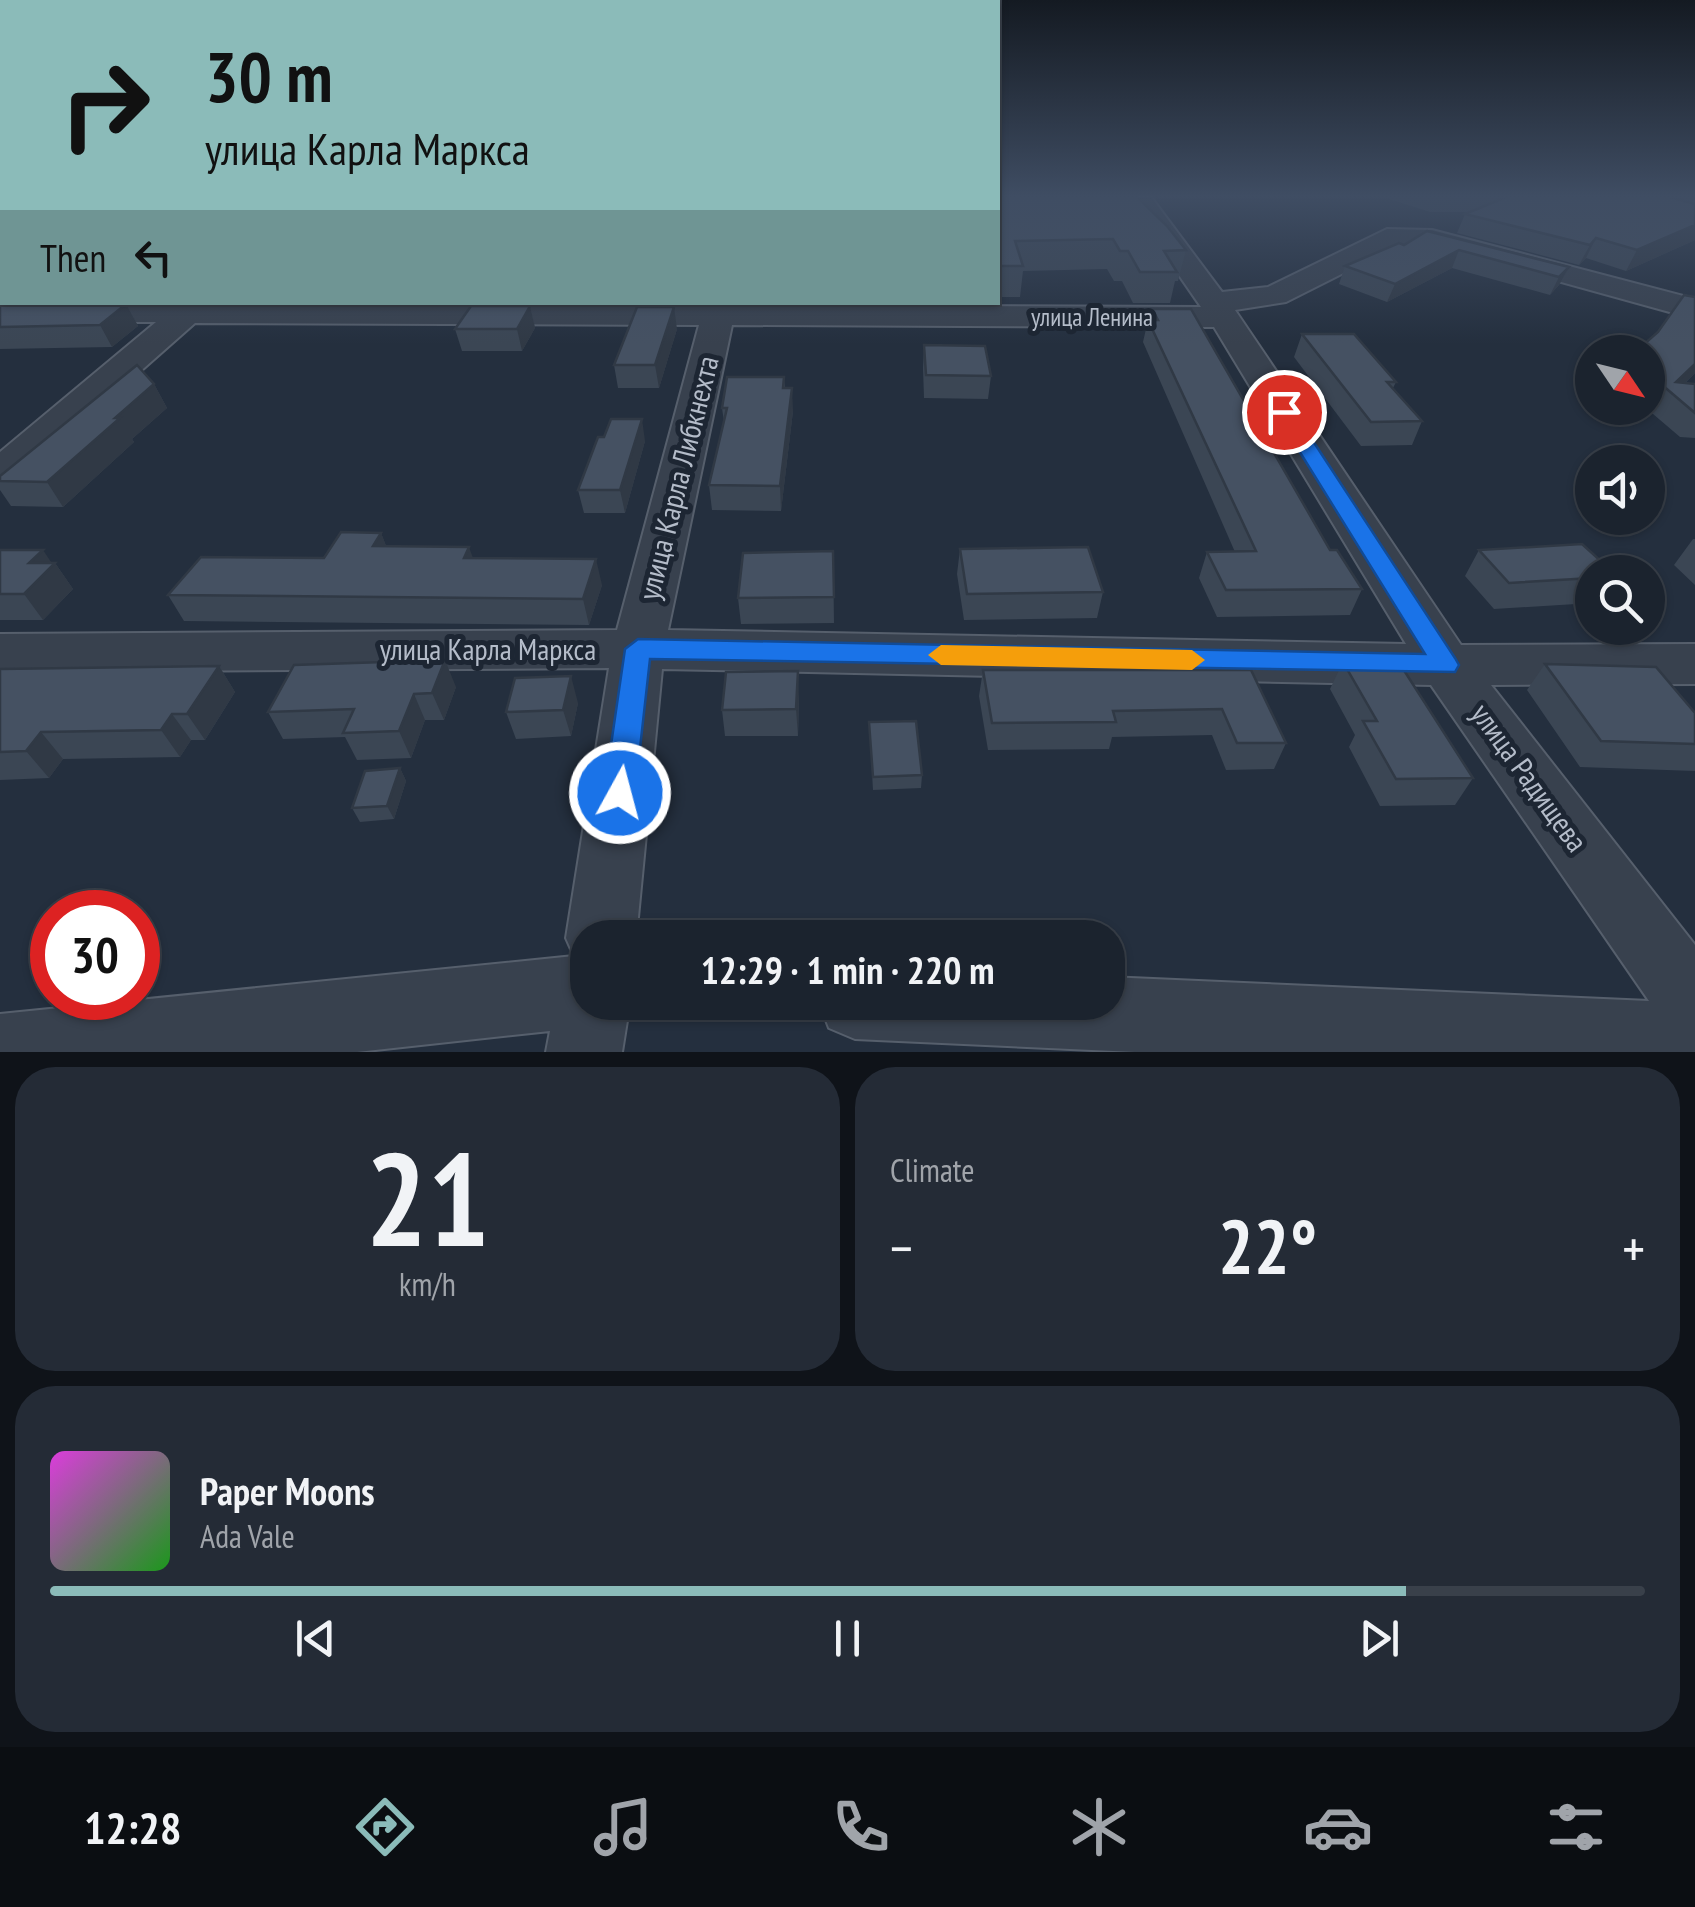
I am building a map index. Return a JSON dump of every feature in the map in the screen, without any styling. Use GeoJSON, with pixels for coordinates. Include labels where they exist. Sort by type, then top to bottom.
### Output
{"type":"FeatureCollection","features":[{"type":"Feature","properties":{"kind":"street","name":"улица Радищева"},"geometry":{"type":"LineString","coordinates":[[1173,246],[1219,310],[1446,665],[1695,1004]]}},
{"type":"Feature","properties":{"kind":"street","name":"улица Ленина"},"geometry":{"type":"LineString","coordinates":[[0,312],[204,307],[718,316],[1219,310],[1274,295],[1373,246]]}},
{"type":"Feature","properties":{"kind":"street","name":"улица Ленина"},"geometry":{"type":"LineString","coordinates":[[1462,246],[1695,309]]}},
{"type":"Feature","properties":{"kind":"street"},"geometry":{"type":"LineString","coordinates":[[0,473],[204,307]]}},
{"type":"Feature","properties":{"kind":"street","name":"улица Карла Либкнехта"},"geometry":{"type":"LineString","coordinates":[[604,920],[638,649],[718,316]]}},
{"type":"Feature","properties":{"kind":"street","name":"улица Карла Маркса"},"geometry":{"type":"LineString","coordinates":[[0,653],[638,649],[1446,665],[1695,664]]}},
{"type":"Feature","properties":{"kind":"street"},"geometry":{"type":"LineString","coordinates":[[0,1052],[570,994]]}},
{"type":"Feature","properties":{"kind":"street"},"geometry":{"type":"LineString","coordinates":[[1125,1015],[1695,1041]]}},
{"type":"Feature","properties":{"kind":"street"},"geometry":{"type":"LineString","coordinates":[[584,1052],[590,1020]]}},
{"type":"Feature","properties":{"kind":"building"},"geometry":{"type":"Polygon","coordinates":[[[1000,246],[1017,246],[1023,266],[1000,266],[1000,246]]]}},
{"type":"Feature","properties":{"kind":"building"},"geometry":{"type":"Polygon","coordinates":[[[1117,246],[1183,246],[1186,250],[1164,251],[1177,272],[1140,272],[1128,251],[1120,251],[1117,246]]]}},
{"type":"Feature","properties":{"kind":"building"},"geometry":{"type":"Polygon","coordinates":[[[1392,246],[1487,246],[1569,267],[1559,277],[1459,250],[1395,284],[1345,266],[1392,246]]]}},
{"type":"Feature","properties":{"kind":"building"},"geometry":{"type":"Polygon","coordinates":[[[1684,295],[1695,297],[1695,364],[1676,382],[1695,384],[1695,413],[1665,387],[1665,335],[1655,335],[1684,295]]]}},
{"type":"Feature","properties":{"kind":"building"},"geometry":{"type":"Polygon","coordinates":[[[0,305],[125,305],[100,325],[0,327],[0,305]]]}},
{"type":"Feature","properties":{"kind":"building"},"geometry":{"type":"Polygon","coordinates":[[[471,306],[530,306],[517,329],[455,329],[471,306]]]}},
{"type":"Feature","properties":{"kind":"building"},"geometry":{"type":"Polygon","coordinates":[[[637,307],[674,307],[655,365],[614,365],[637,307]]]}},
{"type":"Feature","properties":{"kind":"building"},"geometry":{"type":"Polygon","coordinates":[[[1152,309],[1191,309],[1330,550],[1337,550],[1362,589],[1226,590],[1207,552],[1256,551],[1148,320],[1158,320],[1152,309]]]}},
{"type":"Feature","properties":{"kind":"building"},"geometry":{"type":"Polygon","coordinates":[[[1302,334],[1354,334],[1396,382],[1387,382],[1422,421],[1371,422],[1302,334]]]}},
{"type":"Feature","properties":{"kind":"building"},"geometry":{"type":"Polygon","coordinates":[[[924,345],[985,346],[991,376],[926,375],[924,345]]]}},
{"type":"Feature","properties":{"kind":"building"},"geometry":{"type":"Polygon","coordinates":[[[137,365],[154,384],[47,482],[0,481],[0,476],[137,365]]]}},
{"type":"Feature","properties":{"kind":"building"},"geometry":{"type":"Polygon","coordinates":[[[727,377],[784,377],[783,388],[792,388],[780,486],[709,485],[727,408],[722,408],[727,377]]]}},
{"type":"Feature","properties":{"kind":"building"},"geometry":{"type":"Polygon","coordinates":[[[611,419],[642,419],[620,490],[578,490],[598,437],[604,437],[611,419]]]}},
{"type":"Feature","properties":{"kind":"building"},"geometry":{"type":"Polygon","coordinates":[[[341,532],[381,533],[373,546],[469,547],[464,558],[596,559],[583,599],[168,595],[201,557],[324,558],[341,532]]]}},
{"type":"Feature","properties":{"kind":"building"},"geometry":{"type":"Polygon","coordinates":[[[1582,544],[1594,555],[1575,555],[1575,579],[1509,583],[1479,550],[1582,544]]]}},
{"type":"Feature","properties":{"kind":"building"},"geometry":{"type":"Polygon","coordinates":[[[1088,547],[1103,592],[967,594],[960,549],[1088,547]]]}},
{"type":"Feature","properties":{"kind":"building"},"geometry":{"type":"Polygon","coordinates":[[[0,550],[43,550],[29,563],[55,563],[24,594],[0,594],[0,550]]]}},
{"type":"Feature","properties":{"kind":"building"},"geometry":{"type":"Polygon","coordinates":[[[833,551],[834,597],[738,598],[743,553],[833,551]]]}},
{"type":"Feature","properties":{"kind":"building"},"geometry":{"type":"Polygon","coordinates":[[[445,660],[432,693],[414,694],[399,731],[343,733],[354,709],[268,712],[294,665],[445,660]]]}},
{"type":"Feature","properties":{"kind":"building"},"geometry":{"type":"Polygon","coordinates":[[[1398,661],[1473,778],[1396,779],[1363,721],[1377,721],[1343,662],[1398,661]]]}},
{"type":"Feature","properties":{"kind":"building"},"geometry":{"type":"Polygon","coordinates":[[[1545,664],[1656,667],[1695,713],[1695,744],[1601,741],[1545,664]]]}},
{"type":"Feature","properties":{"kind":"building"},"geometry":{"type":"Polygon","coordinates":[[[219,666],[187,714],[172,714],[161,730],[41,732],[26,751],[0,752],[0,669],[219,666]]]}},
{"type":"Feature","properties":{"kind":"building"},"geometry":{"type":"Polygon","coordinates":[[[983,670],[1251,670],[1286,743],[1237,743],[1222,709],[1113,711],[1116,722],[992,723],[983,670]]]}},
{"type":"Feature","properties":{"kind":"building"},"geometry":{"type":"Polygon","coordinates":[[[798,671],[796,709],[722,710],[726,672],[798,671]]]}},
{"type":"Feature","properties":{"kind":"building"},"geometry":{"type":"Polygon","coordinates":[[[571,676],[563,710],[506,712],[515,678],[571,676]]]}},
{"type":"Feature","properties":{"kind":"building"},"geometry":{"type":"Polygon","coordinates":[[[916,721],[922,775],[873,777],[869,722],[916,721]]]}},
{"type":"Feature","properties":{"kind":"building"},"geometry":{"type":"Polygon","coordinates":[[[400,768],[387,806],[352,808],[365,771],[400,768]]]}},
{"type":"Feature","properties":{"kind":"slow traffic"},"geometry":{"type":"LineString","coordinates":[[941,655],[1192,660]]}},
{"type":"Feature","properties":{"kind":"route"},"geometry":{"type":"LineString","coordinates":[[620,793],[638,649],[1446,665],[1284,412]]}}]}
